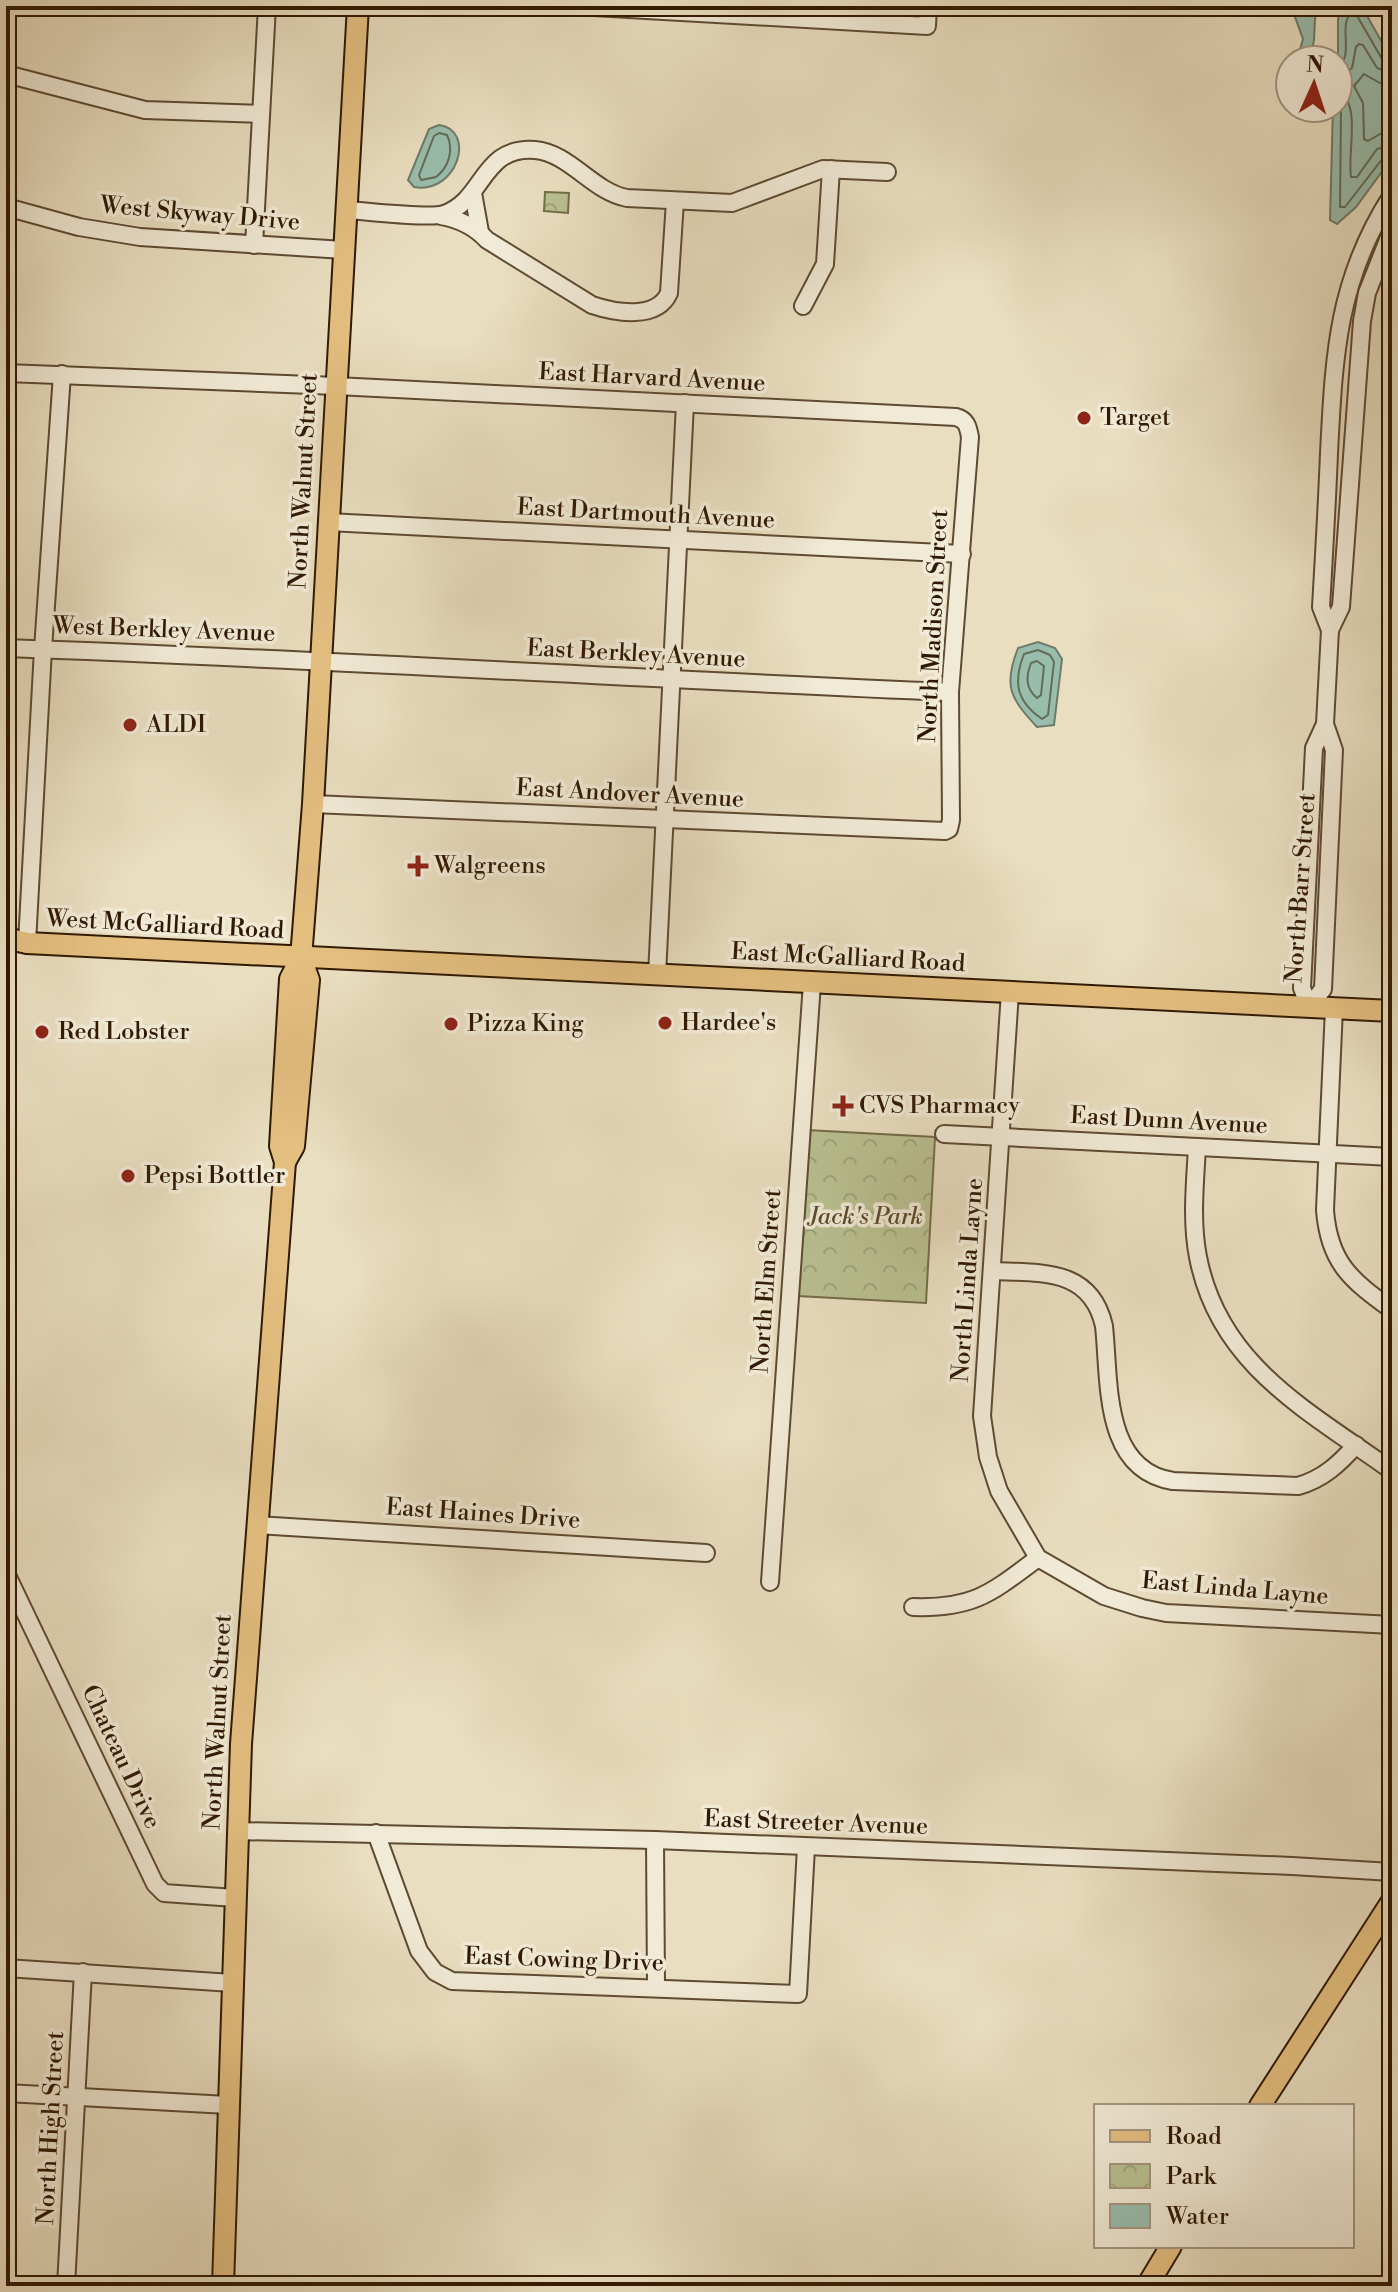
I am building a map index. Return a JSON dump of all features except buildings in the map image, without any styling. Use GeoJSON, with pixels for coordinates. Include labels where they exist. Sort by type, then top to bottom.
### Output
{"type":"FeatureCollection","features":[{"type":"Feature","properties":{"kind":"main road","name":"North Walnut Street"},"geometry":{"type":"LineString","coordinates":[[223,2286],[241,1746],[285,1162],[294,1146],[309,980],[301,958],[313,804],[358,6]]}},
{"type":"Feature","properties":{"kind":"main road","name":"West McGalliard Road"},"geometry":{"type":"LineString","coordinates":[[6,938],[27,943],[301,958]]}},
{"type":"Feature","properties":{"kind":"main road","name":"West McGalliard Road"},"geometry":{"type":"LineString","coordinates":[[6,947],[27,943]]}},
{"type":"Feature","properties":{"kind":"main road","name":"East McGalliard Road"},"geometry":{"type":"LineString","coordinates":[[301,958],[1392,1011]]}},
{"type":"Feature","properties":{"kind":"main road"},"geometry":{"type":"LineString","coordinates":[[1261,2104],[1392,1901]]}},
{"type":"Feature","properties":{"kind":"main road"},"geometry":{"type":"LineString","coordinates":[[1150,2284],[1170,2248]]}},
{"type":"Feature","properties":{"kind":"street"},"geometry":{"type":"LineString","coordinates":[[254,245],[267,6]]}},
{"type":"Feature","properties":{"kind":"street"},"geometry":{"type":"LineString","coordinates":[[576,6],[927,26],[928,6]]}},
{"type":"Feature","properties":{"kind":"street"},"geometry":{"type":"LineString","coordinates":[[6,74],[145,110],[261,114]]}},
{"type":"Feature","properties":{"kind":"street"},"geometry":{"type":"LineString","coordinates":[[441,216],[473,193],[499,159],[512,152],[533,150],[550,154],[621,197],[675,201],[738,202],[816,171],[887,172]]}},
{"type":"Feature","properties":{"kind":"street"},"geometry":{"type":"LineString","coordinates":[[803,306],[825,264],[831,169]]}},
{"type":"Feature","properties":{"kind":"street"},"geometry":{"type":"LineString","coordinates":[[473,193],[480,232]]}},
{"type":"Feature","properties":{"kind":"street","name":"North Barr Street"},"geometry":{"type":"LineString","coordinates":[[1330,630],[1321,607],[1333,370],[1343,307],[1358,261],[1392,195]]}},
{"type":"Feature","properties":{"kind":"street"},"geometry":{"type":"LineString","coordinates":[[346,210],[441,216],[458,220],[592,305],[648,311],[660,306],[669,293],[675,201]]}},
{"type":"Feature","properties":{"kind":"street","name":"West Skyway Drive"},"geometry":{"type":"LineString","coordinates":[[6,207],[79,227],[140,237],[344,250]]}},
{"type":"Feature","properties":{"kind":"street","name":"North Barr Street"},"geometry":{"type":"LineString","coordinates":[[1309,1007],[1323,989],[1334,750],[1325,724],[1330,630],[1341,607],[1362,321],[1367,293],[1392,230]]}},
{"type":"Feature","properties":{"kind":"street","name":"East Harvard Avenue"},"geometry":{"type":"LineString","coordinates":[[6,373],[685,403],[956,417],[965,422]]}},
{"type":"Feature","properties":{"kind":"street"},"geometry":{"type":"LineString","coordinates":[[27,943],[62,374]]}},
{"type":"Feature","properties":{"kind":"street"},"geometry":{"type":"LineString","coordinates":[[657,975],[685,403]]}},
{"type":"Feature","properties":{"kind":"street","name":"North Madison Street"},"geometry":{"type":"LineString","coordinates":[[945,831],[949,829],[951,820],[950,692],[970,437],[965,422]]}},
{"type":"Feature","properties":{"kind":"street","name":"East Dartmouth Avenue"},"geometry":{"type":"LineString","coordinates":[[328,522],[962,554]]}},
{"type":"Feature","properties":{"kind":"street","name":"West Berkley Avenue"},"geometry":{"type":"LineString","coordinates":[[6,648],[320,660]]}},
{"type":"Feature","properties":{"kind":"street","name":"East Berkley Avenue"},"geometry":{"type":"LineString","coordinates":[[320,660],[950,692]]}},
{"type":"Feature","properties":{"kind":"street","name":"East Andover Avenue"},"geometry":{"type":"LineString","coordinates":[[313,804],[945,831]]}},
{"type":"Feature","properties":{"kind":"street","name":"North Elm Street"},"geometry":{"type":"LineString","coordinates":[[770,1582],[812,983]]}},
{"type":"Feature","properties":{"kind":"street","name":"North Linda Layne"},"geometry":{"type":"LineString","coordinates":[[1010,992],[983,1432],[999,1491],[1038,1558]]}},
{"type":"Feature","properties":{"kind":"street","name":"North Barr Street"},"geometry":{"type":"LineString","coordinates":[[1334,1008],[1325,1210],[1330,1245],[1350,1277],[1392,1310]]}},
{"type":"Feature","properties":{"kind":"street","name":"East Dunn Avenue"},"geometry":{"type":"LineString","coordinates":[[944,1134],[1392,1157]]}},
{"type":"Feature","properties":{"kind":"street"},"geometry":{"type":"LineString","coordinates":[[1197,1147],[1194,1213],[1198,1257],[1206,1288],[1221,1322],[1239,1351],[1266,1378],[1392,1471]]}},
{"type":"Feature","properties":{"kind":"street"},"geometry":{"type":"LineString","coordinates":[[993,1271],[1056,1274],[1078,1285],[1089,1295],[1099,1310],[1104,1326],[1117,1435],[1132,1460],[1153,1476],[1173,1481],[1298,1486],[1332,1470],[1356,1445]]}},
{"type":"Feature","properties":{"kind":"street","name":"East Haines Drive"},"geometry":{"type":"LineString","coordinates":[[257,1525],[706,1553]]}},
{"type":"Feature","properties":{"kind":"street"},"geometry":{"type":"LineString","coordinates":[[913,1607],[955,1606],[981,1598],[1038,1558]]}},
{"type":"Feature","properties":{"kind":"street","name":"East Linda Layne"},"geometry":{"type":"LineString","coordinates":[[1038,1558],[1104,1596],[1166,1613],[1392,1625]]}},
{"type":"Feature","properties":{"kind":"street","name":"Chateau Drive"},"geometry":{"type":"LineString","coordinates":[[6,1573],[155,1884],[164,1893],[235,1898]]}},
{"type":"Feature","properties":{"kind":"street","name":"East Streeter Avenue"},"geometry":{"type":"LineString","coordinates":[[237,1831],[655,1840],[1392,1872]]}},
{"type":"Feature","properties":{"kind":"street","name":"East Cowing Drive"},"geometry":{"type":"LineString","coordinates":[[376,1833],[419,1951],[435,1972],[447,1979],[460,1982],[798,1994],[806,1847]]}},
{"type":"Feature","properties":{"kind":"street"},"geometry":{"type":"LineString","coordinates":[[655,1840],[656,1987]]}},
{"type":"Feature","properties":{"kind":"street"},"geometry":{"type":"LineString","coordinates":[[6,1968],[232,1983]]}},
{"type":"Feature","properties":{"kind":"street","name":"North High Street"},"geometry":{"type":"LineString","coordinates":[[66,2286],[83,1972]]}},
{"type":"Feature","properties":{"kind":"street"},"geometry":{"type":"LineString","coordinates":[[6,2093],[228,2105]]}},
{"type":"Feature","properties":{"kind":"green space"},"geometry":{"type":"Polygon","coordinates":[[[545,192],[569,193],[568,213],[544,211],[545,192]]]}},
{"type":"Feature","properties":{"kind":"green space","name":"Jack's Park"},"geometry":{"type":"Polygon","coordinates":[[[807,1130],[935,1137],[926,1303],[798,1296],[807,1130]]]}},
{"type":"Feature","properties":{"kind":"water"},"geometry":{"type":"Polygon","coordinates":[[[1291,6],[1317,6],[1313,44],[1302,44],[1303,39],[1291,6]]]}},
{"type":"Feature","properties":{"kind":"water"},"geometry":{"type":"Polygon","coordinates":[[[1348,6],[1362,7],[1392,60],[1392,158],[1356,207],[1337,224],[1330,220],[1333,124],[1354,124],[1354,44],[1338,44],[1339,14],[1348,6]]]}},
{"type":"Feature","properties":{"kind":"water"},"geometry":{"type":"Polygon","coordinates":[[[439,125],[451,129],[457,138],[457,161],[441,181],[429,187],[414,187],[408,180],[429,129],[439,125]]]}},
{"type":"Feature","properties":{"kind":"water"},"geometry":{"type":"Polygon","coordinates":[[[1038,642],[1055,648],[1062,659],[1054,725],[1037,727],[1015,699],[1010,682],[1018,648],[1038,642]]]}},
{"type":"Feature","properties":{"kind":"place","name":"Target"},"geometry":{"type":"Point","coordinates":[1084,418]}},
{"type":"Feature","properties":{"kind":"place","name":"ALDI"},"geometry":{"type":"Point","coordinates":[130,725]}},
{"type":"Feature","properties":{"kind":"place","name":"Walgreens"},"geometry":{"type":"Point","coordinates":[418,866]}},
{"type":"Feature","properties":{"kind":"place","name":"Hardee's"},"geometry":{"type":"Point","coordinates":[665,1023]}},
{"type":"Feature","properties":{"kind":"place","name":"Pizza King"},"geometry":{"type":"Point","coordinates":[451,1024]}},
{"type":"Feature","properties":{"kind":"place","name":"Red Lobster"},"geometry":{"type":"Point","coordinates":[42,1032]}},
{"type":"Feature","properties":{"kind":"place","name":"CVS Pharmacy"},"geometry":{"type":"Point","coordinates":[843,1106]}},
{"type":"Feature","properties":{"kind":"place","name":"Pepsi Bottler"},"geometry":{"type":"Point","coordinates":[128,1176]}}]}
